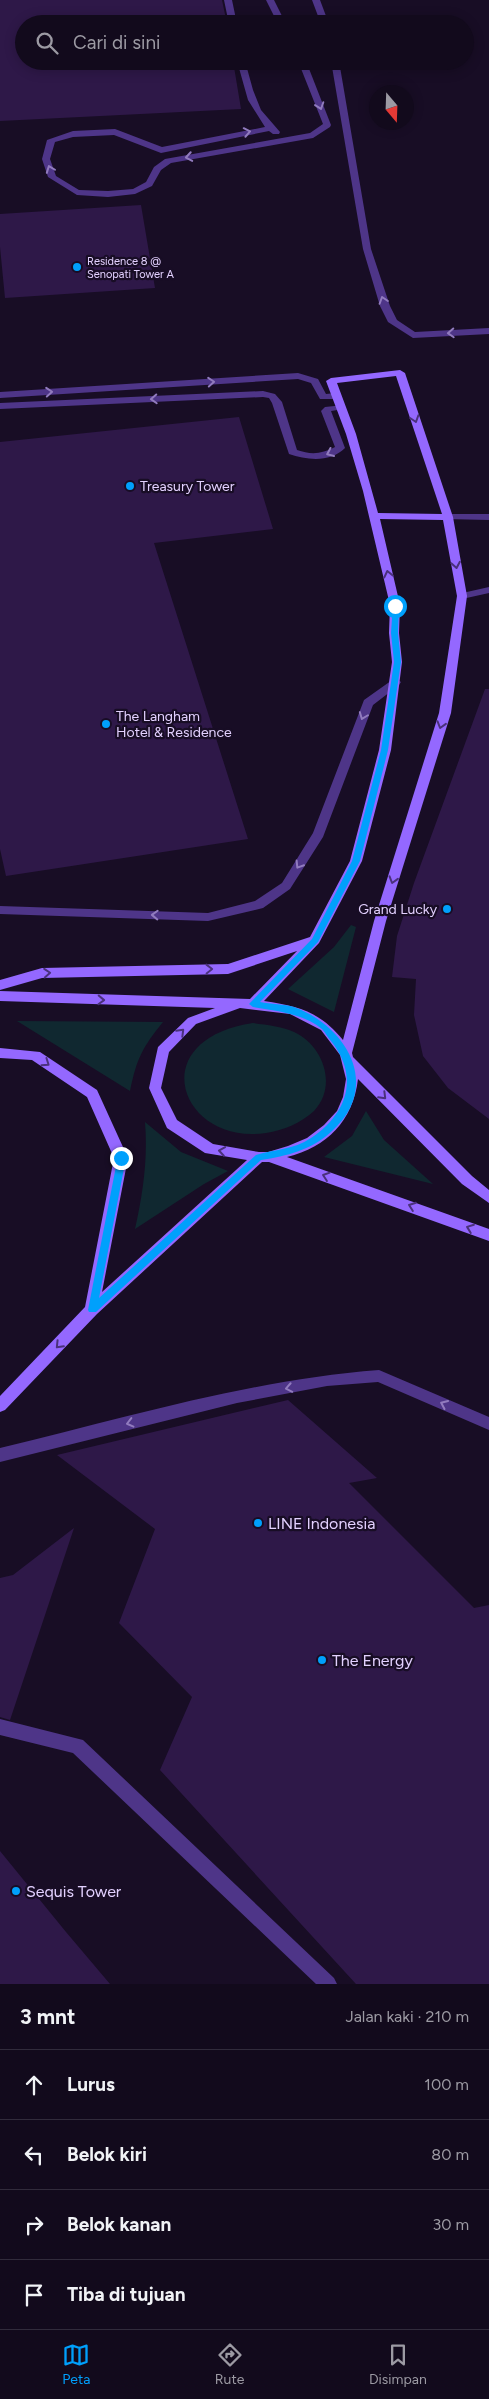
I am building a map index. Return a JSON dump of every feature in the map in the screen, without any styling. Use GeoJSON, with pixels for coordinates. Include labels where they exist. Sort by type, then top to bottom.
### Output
{"type":"FeatureCollection","features":[{"type":"Feature","properties":{"kind":"main road"},"geometry":{"type":"LineString","coordinates":[[0,1406],[92,1310],[264,1157],[291,1152],[312,1142],[329,1130],[342,1114],[350,1097],[352,1079],[347,1057],[380,921],[445,713],[462,596],[448,517],[400,373],[331,381],[351,434],[374,516],[395,606],[394,633],[397,662],[385,750],[356,861],[315,940],[253,1004]]}},
{"type":"Feature","properties":{"kind":"main road"},"geometry":{"type":"LineString","coordinates":[[374,516],[448,517]]}},
{"type":"Feature","properties":{"kind":"main road"},"geometry":{"type":"LineString","coordinates":[[0,986],[42,973],[228,969],[315,940]]}},
{"type":"Feature","properties":{"kind":"main road"},"geometry":{"type":"LineString","coordinates":[[0,996],[236,1005],[253,1004],[292,1010],[325,1027],[347,1057],[467,1180],[489,1198]]}},
{"type":"Feature","properties":{"kind":"main road"},"geometry":{"type":"LineString","coordinates":[[236,1005],[192,1021],[162,1050],[155,1088],[172,1124],[210,1149],[264,1157],[489,1235]]}},
{"type":"Feature","properties":{"kind":"main road"},"geometry":{"type":"LineString","coordinates":[[0,1052],[36,1055],[92,1094],[121,1158],[92,1310]]}},
{"type":"Feature","properties":{"kind":"street"},"geometry":{"type":"LineString","coordinates":[[228,0],[231,15]]}},
{"type":"Feature","properties":{"kind":"street"},"geometry":{"type":"LineString","coordinates":[[270,0],[278,15]]}},
{"type":"Feature","properties":{"kind":"street"},"geometry":{"type":"LineString","coordinates":[[316,0],[322,15]]}},
{"type":"Feature","properties":{"kind":"street"},"geometry":{"type":"LineString","coordinates":[[243,70],[248,91],[270,128]]}},
{"type":"Feature","properties":{"kind":"street"},"geometry":{"type":"LineString","coordinates":[[307,70],[327,125],[313,135],[168,161],[157,169],[149,184],[135,191],[108,194],[77,192],[52,177],[46,159],[51,140],[73,134],[115,132],[161,150],[270,128],[290,136],[313,135]]}},
{"type":"Feature","properties":{"kind":"street"},"geometry":{"type":"LineString","coordinates":[[337,70],[367,249],[385,306],[393,322],[413,335],[489,331]]}},
{"type":"Feature","properties":{"kind":"street"},"geometry":{"type":"LineString","coordinates":[[0,395],[298,376],[315,381],[323,397],[336,396]]}},
{"type":"Feature","properties":{"kind":"street"},"geometry":{"type":"LineString","coordinates":[[0,406],[263,394],[272,396],[276,402],[293,452],[315,458],[340,448],[326,412],[328,409],[341,408]]}},
{"type":"Feature","properties":{"kind":"street"},"geometry":{"type":"LineString","coordinates":[[448,517],[489,517]]}},
{"type":"Feature","properties":{"kind":"street"},"geometry":{"type":"LineString","coordinates":[[462,596],[489,590]]}},
{"type":"Feature","properties":{"kind":"street"},"geometry":{"type":"LineString","coordinates":[[0,910],[208,916],[259,905],[286,886],[318,834],[368,703],[382,694],[394,682]]}},
{"type":"Feature","properties":{"kind":"street"},"geometry":{"type":"LineString","coordinates":[[0,1455],[237,1397],[327,1380],[379,1376],[489,1424]]}},
{"type":"Feature","properties":{"kind":"street"},"geometry":{"type":"LineString","coordinates":[[0,1727],[78,1746],[328,1984]]}},
{"type":"Feature","properties":{"kind":"shaded area"},"geometry":{"type":"Polygon","coordinates":[[[351,925],[356,927],[334,1012],[288,989],[334,947],[351,925]]]}},
{"type":"Feature","properties":{"kind":"shaded area"},"geometry":{"type":"Polygon","coordinates":[[[17,1021],[163,1022],[141,1054],[130,1091],[17,1021]]]}},
{"type":"Feature","properties":{"kind":"shaded area"},"geometry":{"type":"Polygon","coordinates":[[[253,1023],[284,1028],[304,1038],[313,1046],[324,1067],[326,1078],[325,1090],[321,1101],[314,1111],[292,1125],[266,1133],[236,1133],[212,1124],[195,1108],[186,1089],[185,1069],[196,1049],[218,1033],[253,1023]]]}},
{"type":"Feature","properties":{"kind":"shaded area"},"geometry":{"type":"Polygon","coordinates":[[[366,1111],[384,1140],[433,1184],[324,1157],[352,1136],[366,1111]]]}},
{"type":"Feature","properties":{"kind":"shaded area"},"geometry":{"type":"Polygon","coordinates":[[[145,1122],[181,1152],[228,1171],[204,1184],[135,1229],[144,1176],[145,1122]]]}},
{"type":"Feature","properties":{"kind":"building"},"geometry":{"type":"Polygon","coordinates":[[[0,0],[222,0],[225,15],[15,15],[15,70],[234,70],[241,109],[0,121],[0,0]]]}},
{"type":"Feature","properties":{"kind":"building","name":"Residence 8 @ Senopati Tower A"},"geometry":{"type":"Polygon","coordinates":[[[141,205],[155,288],[5,298],[0,247],[0,214],[141,205]]]}},
{"type":"Feature","properties":{"kind":"building"},"geometry":{"type":"Polygon","coordinates":[[[239,417],[273,529],[154,543],[248,839],[6,876],[0,849],[0,442],[239,417]]]}},
{"type":"Feature","properties":{"kind":"building","name":"Grand Lucky"},"geometry":{"type":"Polygon","coordinates":[[[485,689],[489,689],[489,1119],[448,1088],[423,1056],[414,1015],[416,979],[392,977],[397,936],[414,883],[485,689]]]}},
{"type":"Feature","properties":{"kind":"building","name":"The Energy"},"geometry":{"type":"Polygon","coordinates":[[[288,1400],[377,1478],[349,1483],[474,1608],[489,1605],[489,1984],[356,1984],[160,1770],[192,1697],[119,1623],[155,1529],[57,1455],[288,1400]]]}},
{"type":"Feature","properties":{"kind":"building"},"geometry":{"type":"Polygon","coordinates":[[[74,1528],[10,1720],[0,1717],[0,1578],[13,1575],[74,1528]]]}},
{"type":"Feature","properties":{"kind":"building","name":"Sequis Tower"},"geometry":{"type":"Polygon","coordinates":[[[0,1851],[66,1932],[110,1984],[0,1984],[0,1851]]]}},
{"type":"Feature","properties":{"kind":"place","name":"Residence 8 @ Senopati Tower A"},"geometry":{"type":"Point","coordinates":[77,267]}},
{"type":"Feature","properties":{"kind":"place","name":"Treasury Tower"},"geometry":{"type":"Point","coordinates":[130,486]}},
{"type":"Feature","properties":{"kind":"place","name":"The Langham Hotel & Residence"},"geometry":{"type":"Point","coordinates":[106,724]}},
{"type":"Feature","properties":{"kind":"place","name":"Grand Lucky"},"geometry":{"type":"Point","coordinates":[447,909]}},
{"type":"Feature","properties":{"kind":"place","name":"LINE Indonesia"},"geometry":{"type":"Point","coordinates":[258,1523]}},
{"type":"Feature","properties":{"kind":"place","name":"The Energy"},"geometry":{"type":"Point","coordinates":[322,1660]}},
{"type":"Feature","properties":{"kind":"place","name":"Sequis Tower"},"geometry":{"type":"Point","coordinates":[16,1891]}},
{"type":"Feature","properties":{"kind":"route"},"geometry":{"type":"LineString","coordinates":[[121,1158],[92,1310],[259,1157],[291,1152],[312,1142],[329,1130],[342,1114],[350,1097],[352,1079],[349,1061],[346,1054],[325,1027],[292,1010],[253,1004],[315,940],[356,861],[385,750],[397,662],[394,633],[395,606]]}}]}
